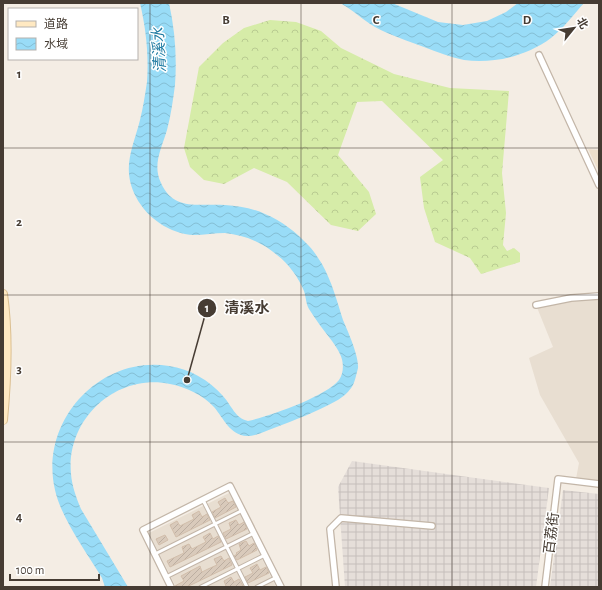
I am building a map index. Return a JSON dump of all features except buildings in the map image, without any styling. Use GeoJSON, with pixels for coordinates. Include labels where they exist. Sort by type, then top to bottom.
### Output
{"type":"FeatureCollection","features":[{"type":"Feature","properties":{"kind":"main road"},"geometry":{"type":"LineString","coordinates":[[3,294],[7,344],[6,391],[3,420]]}},
{"type":"Feature","properties":{"kind":"street"},"geometry":{"type":"LineString","coordinates":[[539,55],[599,185]]}},
{"type":"Feature","properties":{"kind":"street"},"geometry":{"type":"LineString","coordinates":[[536,305],[571,298],[599,296]]}},
{"type":"Feature","properties":{"kind":"street","name":"百荔街"},"geometry":{"type":"LineString","coordinates":[[545,587],[558,479],[599,484]]}},
{"type":"Feature","properties":{"kind":"street"},"geometry":{"type":"LineString","coordinates":[[171,587],[143,530],[230,486],[282,587]]}},
{"type":"Feature","properties":{"kind":"street"},"geometry":{"type":"LineString","coordinates":[[336,587],[330,529],[341,518],[432,526]]}},
{"type":"Feature","properties":{"kind":"lane"},"geometry":{"type":"LineString","coordinates":[[203,500],[247,587]]}},
{"type":"Feature","properties":{"kind":"lane"},"geometry":{"type":"LineString","coordinates":[[155,554],[243,510]]}},
{"type":"Feature","properties":{"kind":"lane"},"geometry":{"type":"LineString","coordinates":[[166,577],[254,533]]}},
{"type":"Feature","properties":{"kind":"lane"},"geometry":{"type":"LineString","coordinates":[[201,587],[265,555]]}},
{"type":"Feature","properties":{"kind":"lane"},"geometry":{"type":"LineString","coordinates":[[257,587],[277,577]]}},
{"type":"Feature","properties":{"kind":"shaded area"},"geometry":{"type":"Polygon","coordinates":[[[588,149],[599,150],[599,172],[588,149]]]}},
{"type":"Feature","properties":{"kind":"shaded area"},"geometry":{"type":"Polygon","coordinates":[[[571,298],[599,298],[599,487],[575,484],[579,463],[540,395],[529,358],[553,347],[536,305],[571,298]]]}},
{"type":"Feature","properties":{"kind":"shaded area"},"geometry":{"type":"Polygon","coordinates":[[[352,461],[549,488],[536,587],[345,587],[338,487],[352,461]]]}},
{"type":"Feature","properties":{"kind":"shaded area"},"geometry":{"type":"Polygon","coordinates":[[[563,490],[599,494],[599,587],[550,587],[563,490]]]}},
{"type":"Feature","properties":{"kind":"shaded area"},"geometry":{"type":"Polygon","coordinates":[[[229,493],[276,587],[176,587],[149,533],[229,493]]]}},
{"type":"Feature","properties":{"kind":"green space"},"geometry":{"type":"Polygon","coordinates":[[[270,20],[296,22],[321,31],[341,48],[394,74],[450,88],[509,91],[502,173],[506,213],[503,245],[507,251],[514,248],[520,253],[520,262],[481,274],[470,258],[435,242],[424,208],[420,177],[443,160],[382,101],[357,102],[338,155],[369,192],[376,214],[358,231],[331,225],[287,182],[254,168],[224,184],[204,180],[190,167],[184,148],[199,67],[223,43],[244,28],[270,20]]]}},
{"type":"Feature","properties":{"kind":"water"},"geometry":{"type":"Polygon","coordinates":[[[140,3],[169,3],[173,23],[176,54],[175,85],[172,108],[159,156],[157,170],[158,176],[166,192],[180,202],[188,204],[230,205],[255,210],[277,220],[299,236],[314,252],[329,278],[355,351],[358,368],[352,387],[338,400],[298,419],[250,436],[241,435],[232,430],[214,407],[199,395],[188,389],[170,384],[150,382],[131,386],[114,393],[98,404],[86,418],[77,435],[72,454],[71,474],[74,492],[81,509],[128,587],[105,587],[102,578],[69,524],[58,501],[55,490],[52,465],[56,440],[66,418],[80,398],[98,382],[119,371],[143,365],[177,367],[199,376],[212,385],[218,390],[240,417],[248,421],[270,415],[322,393],[339,380],[343,367],[341,357],[337,349],[309,309],[304,291],[293,271],[271,250],[259,243],[239,235],[225,233],[194,235],[176,232],[160,224],[146,212],[136,197],[129,177],[129,167],[143,106],[148,72],[144,23],[140,3]]]}},
{"type":"Feature","properties":{"kind":"water"},"geometry":{"type":"Polygon","coordinates":[[[340,3],[392,3],[438,22],[463,25],[487,21],[506,12],[518,3],[584,3],[560,30],[551,38],[532,50],[498,60],[475,61],[449,56],[387,33],[375,27],[340,3]]]}},
{"type":"Feature","properties":{"kind":"place","name":"清溪水"},"geometry":{"type":"Point","coordinates":[187,380]}}]}
